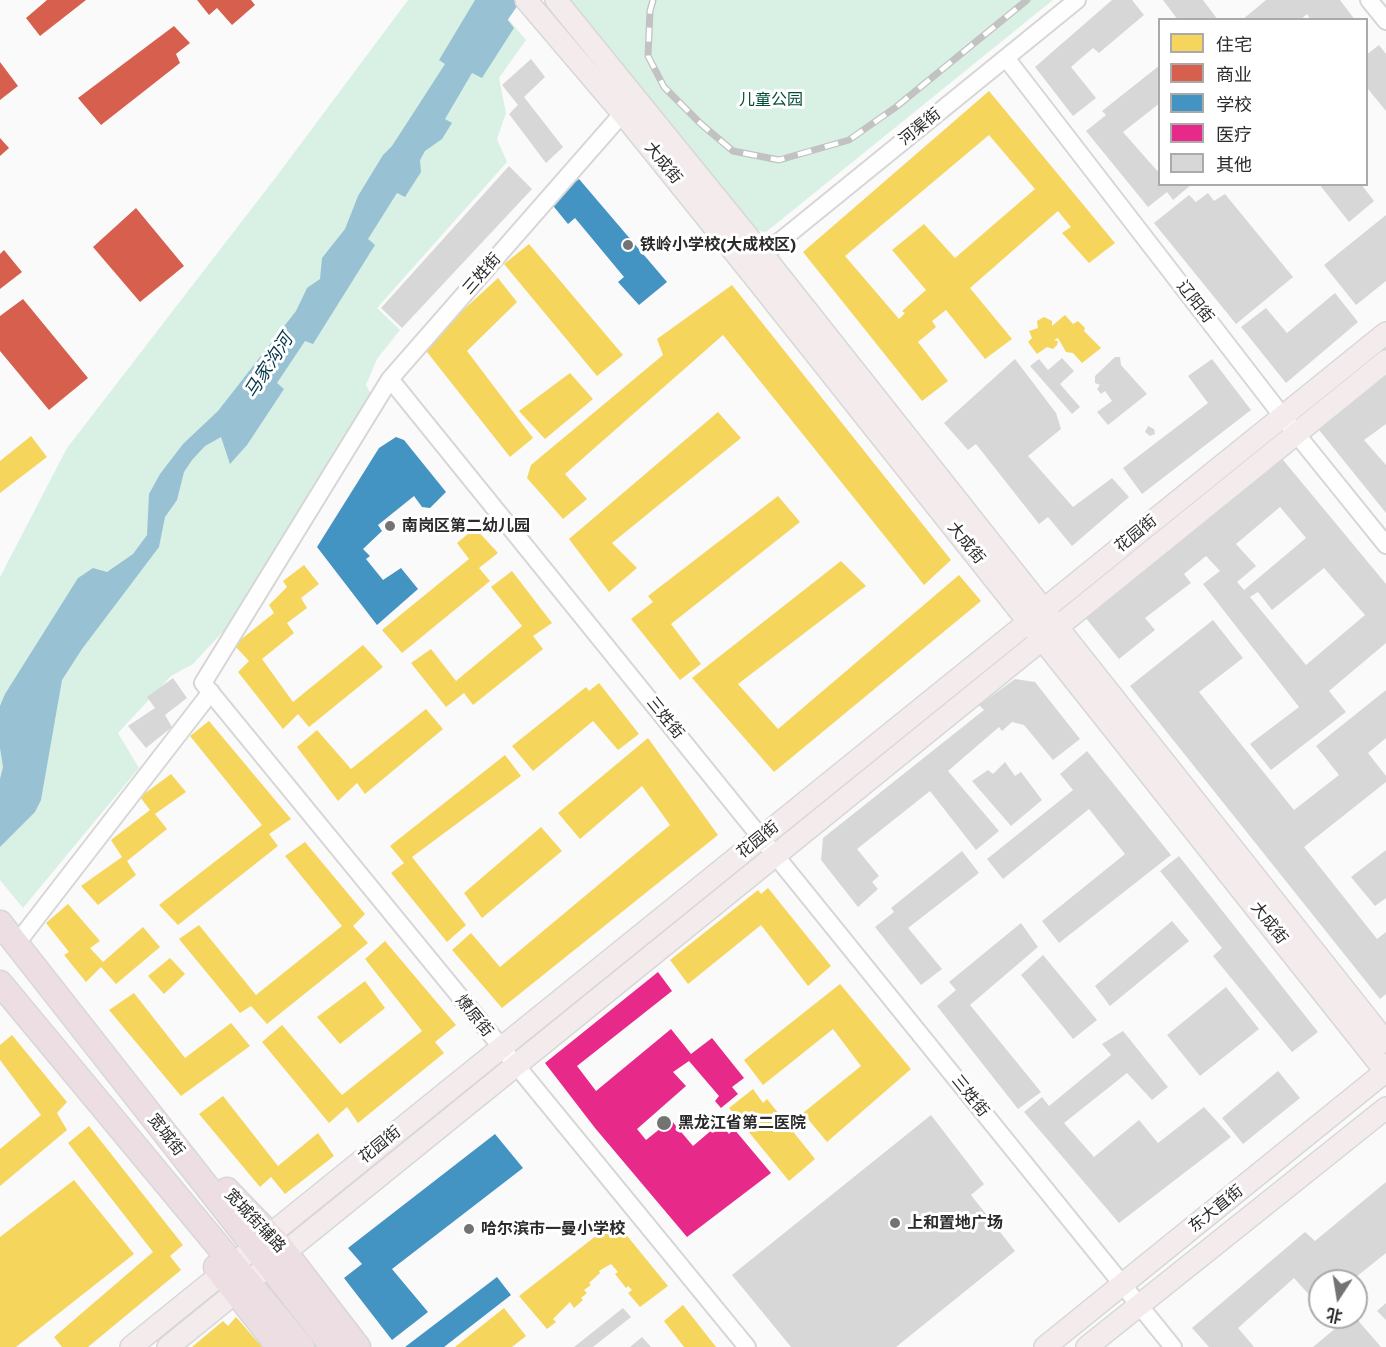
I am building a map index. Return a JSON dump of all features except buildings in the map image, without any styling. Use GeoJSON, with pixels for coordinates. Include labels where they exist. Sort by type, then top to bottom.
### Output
{"type":"FeatureCollection","features":[{"type":"Feature","properties":{"kind":"highway","name":"宽城街"},"geometry":{"type":"LineString","coordinates":[[0,923],[142,1104],[269,1250],[333,1347]]}},
{"type":"Feature","properties":{"kind":"highway","name":"宽城街"},"geometry":{"type":"LineString","coordinates":[[0,983],[114,1120],[234,1278],[302,1347]]}},
{"type":"Feature","properties":{"kind":"highway","name":"宽城街辅路"},"geometry":{"type":"LineString","coordinates":[[269,1250],[358,1347]]}},
{"type":"Feature","properties":{"kind":"highway"},"geometry":{"type":"LineString","coordinates":[[234,1278],[279,1347]]}},
{"type":"Feature","properties":{"kind":"main road","name":"大成街"},"geometry":{"type":"LineString","coordinates":[[526,0],[541,19],[629,106],[763,255],[1036,616]]}},
{"type":"Feature","properties":{"kind":"main road","name":"大成街"},"geometry":{"type":"LineString","coordinates":[[556,0],[629,106],[1036,616],[1386,1042]]}},
{"type":"Feature","properties":{"kind":"main road","name":"花园街"},"geometry":{"type":"LineString","coordinates":[[269,1250],[500,1048],[1386,333]]}},
{"type":"Feature","properties":{"kind":"main road","name":"花园街"},"geometry":{"type":"LineString","coordinates":[[131,1347],[234,1278],[515,1066],[1386,360]]}},
{"type":"Feature","properties":{"kind":"main road","name":"大成街"},"geometry":{"type":"LineString","coordinates":[[1050,633],[1386,1071]]}},
{"type":"Feature","properties":{"kind":"main road","name":"东大直街"},"geometry":{"type":"LineString","coordinates":[[1045,1347],[1386,1071]]}},
{"type":"Feature","properties":{"kind":"main road","name":"东大直街"},"geometry":{"type":"LineString","coordinates":[[1087,1347],[1386,1108]]}},
{"type":"Feature","properties":{"kind":"main road","name":"花园街"},"geometry":{"type":"LineString","coordinates":[[168,1347],[234,1278]]}},
{"type":"Feature","properties":{"kind":"street","name":"河渠街"},"geometry":{"type":"LineString","coordinates":[[763,255],[1077,0]]}},
{"type":"Feature","properties":{"kind":"street"},"geometry":{"type":"LineString","coordinates":[[1369,0],[1386,21]]}},
{"type":"Feature","properties":{"kind":"street","name":"辽阳街"},"geometry":{"type":"LineString","coordinates":[[1006,57],[1296,433],[1386,545]]}},
{"type":"Feature","properties":{"kind":"street","name":"三姓街"},"geometry":{"type":"LineString","coordinates":[[629,106],[390,379],[1173,1347]]}},
{"type":"Feature","properties":{"kind":"street"},"geometry":{"type":"LineString","coordinates":[[17,944],[207,688],[390,379]]}},
{"type":"Feature","properties":{"kind":"street","name":"燎原街"},"geometry":{"type":"LineString","coordinates":[[207,688],[747,1347]]}},
{"type":"Feature","properties":{"kind":"green space"},"geometry":{"type":"Polygon","coordinates":[[[408,0],[492,0],[526,40],[499,78],[506,113],[497,139],[507,162],[377,308],[400,330],[377,359],[366,385],[381,413],[244,609],[193,664],[171,676],[118,733],[139,768],[23,908],[0,880],[0,577],[67,448],[276,177],[408,0]]]}},
{"type":"Feature","properties":{"kind":"green space","name":"儿童公园"},"geometry":{"type":"Polygon","coordinates":[[[564,0],[1053,0],[766,232],[747,229],[564,0]]]}},
{"type":"Feature","properties":{"kind":"water"},"geometry":{"type":"Polygon","coordinates":[[[475,0],[492,0],[514,28],[482,78],[472,73],[445,119],[452,123],[442,139],[425,151],[420,160],[421,172],[405,197],[397,193],[368,239],[375,245],[313,344],[305,341],[277,383],[284,389],[247,445],[230,464],[221,437],[205,446],[184,472],[177,500],[165,517],[159,547],[82,649],[62,680],[41,800],[35,812],[0,847],[0,779],[3,767],[0,748],[0,706],[5,694],[78,578],[93,568],[107,572],[133,554],[147,535],[149,494],[160,474],[183,444],[218,411],[296,311],[307,288],[320,279],[322,258],[345,229],[358,196],[445,64],[439,60],[475,0]]]}},
{"type":"Feature","properties":{"kind":"waterway","name":"马家沟河"},"geometry":{"type":"LineString","coordinates":[[478,39],[505,0]]}},
{"type":"Feature","properties":{"kind":"railway"},"geometry":{"type":"LineString","coordinates":[[653,0],[650,11],[648,56],[664,87],[701,124],[733,151],[779,160],[849,140],[896,107],[1027,0]]}},
{"type":"Feature","properties":{"kind":"place","name":"铁岭小学校(大成校区)"},"geometry":{"type":"Point","coordinates":[628,245]}},
{"type":"Feature","properties":{"kind":"place","name":"南岗区第二幼儿园"},"geometry":{"type":"Point","coordinates":[390,526]}},
{"type":"Feature","properties":{"kind":"place","name":"黑龙江省第二医院"},"geometry":{"type":"Point","coordinates":[664,1123]}},
{"type":"Feature","properties":{"kind":"place","name":"上和置地广场"},"geometry":{"type":"Point","coordinates":[895,1223]}},
{"type":"Feature","properties":{"kind":"place","name":"哈尔滨市一曼小学校"},"geometry":{"type":"Point","coordinates":[469,1229]}}]}
